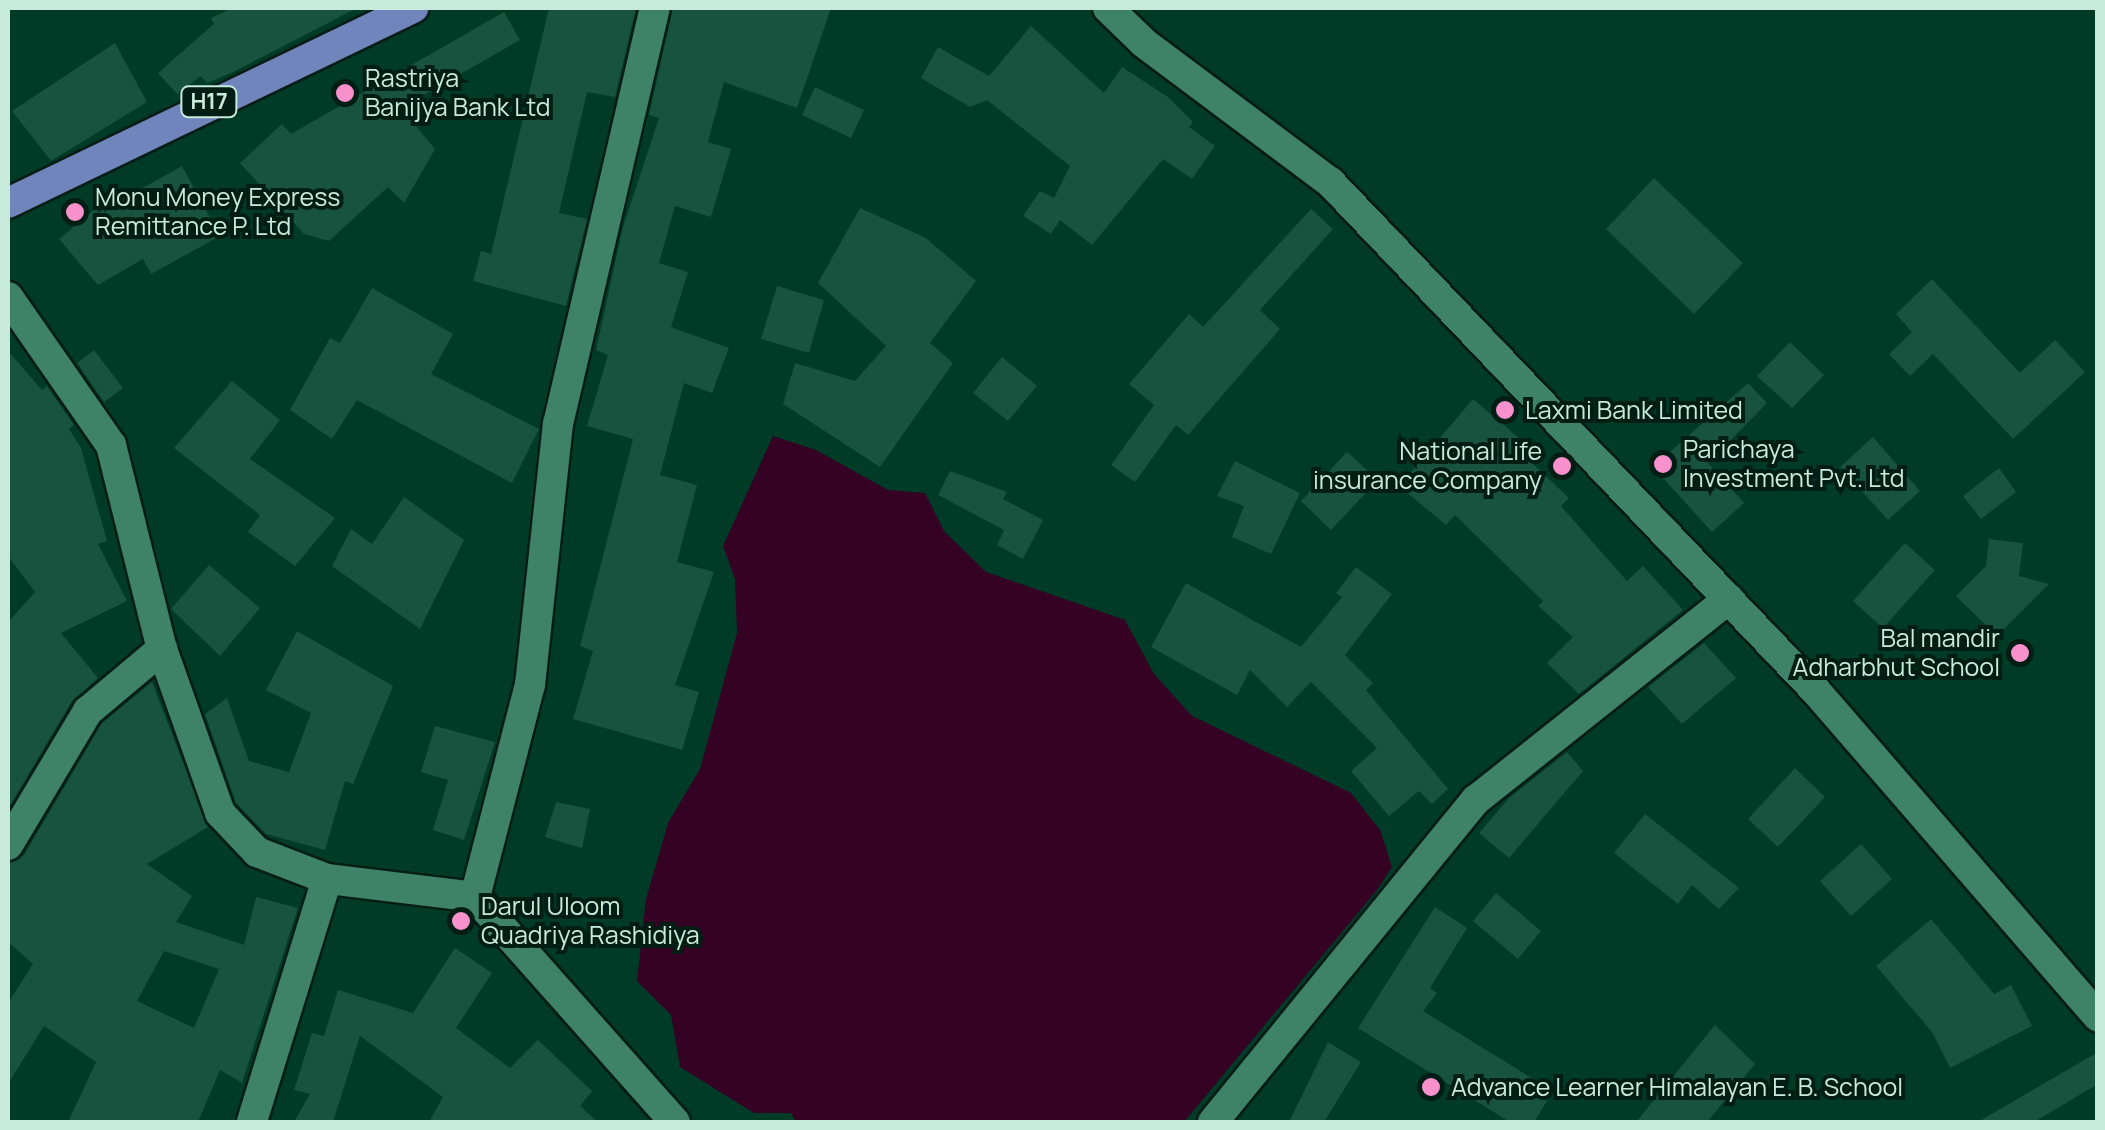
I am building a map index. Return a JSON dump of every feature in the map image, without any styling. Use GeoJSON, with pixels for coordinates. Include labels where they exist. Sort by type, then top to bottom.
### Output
{"type":"FeatureCollection","features":[{"type":"Feature","properties":{"kind":"main road","name":"H17"},"geometry":{"type":"LineString","coordinates":[[8,203],[414,8]]}},
{"type":"Feature","properties":{"kind":"street"},"geometry":{"type":"LineString","coordinates":[[475,897],[530,685],[558,424],[655,8]]}},
{"type":"Feature","properties":{"kind":"street"},"geometry":{"type":"LineString","coordinates":[[1108,8],[1144,43],[1330,182],[1729,600],[2098,1016]]}},
{"type":"Feature","properties":{"kind":"street"},"geometry":{"type":"LineString","coordinates":[[8,297],[111,444],[162,649],[220,813],[257,852],[327,879],[475,897],[675,1122]]}},
{"type":"Feature","properties":{"kind":"street"},"geometry":{"type":"LineString","coordinates":[[1213,1122],[1476,800],[1729,600]]}},
{"type":"Feature","properties":{"kind":"street"},"geometry":{"type":"LineString","coordinates":[[8,844],[88,711],[162,649]]}},
{"type":"Feature","properties":{"kind":"street"},"geometry":{"type":"LineString","coordinates":[[252,1122],[327,879]]}},
{"type":"Feature","properties":{"kind":"shaded area"},"geometry":{"type":"Polygon","coordinates":[[[773,436],[816,450],[888,490],[925,493],[944,531],[986,572],[1125,620],[1154,674],[1192,716],[1351,793],[1380,830],[1392,867],[1377,890],[1184,1122],[796,1122],[791,1113],[754,1113],[680,1067],[671,1015],[637,981],[646,899],[668,823],[700,769],[737,633],[735,579],[723,546],[773,436]]]}},
{"type":"Feature","properties":{"kind":"building"},"geometry":{"type":"Polygon","coordinates":[[[232,8],[357,8],[233,72],[207,83],[201,76],[177,94],[158,73],[214,24],[211,18],[232,8]]]}},
{"type":"Feature","properties":{"kind":"building"},"geometry":{"type":"Polygon","coordinates":[[[549,8],[636,8],[615,97],[587,92],[559,213],[587,219],[566,306],[473,281],[481,251],[491,254],[549,8]]]}},
{"type":"Feature","properties":{"kind":"building"},"geometry":{"type":"Polygon","coordinates":[[[673,8],[831,8],[797,108],[724,82],[708,142],[731,149],[711,217],[675,206],[659,263],[688,272],[671,327],[729,348],[712,393],[684,383],[660,475],[697,485],[677,562],[714,572],[675,685],[699,692],[682,750],[573,719],[593,651],[580,646],[633,439],[587,426],[608,355],[596,350],[623,227],[659,118],[649,115],[673,8]]]}},
{"type":"Feature","properties":{"kind":"building"},"geometry":{"type":"Polygon","coordinates":[[[504,12],[520,40],[401,108],[435,149],[404,203],[388,187],[329,241],[304,234],[240,163],[282,124],[291,134],[504,12]]]}},
{"type":"Feature","properties":{"kind":"building"},"geometry":{"type":"Polygon","coordinates":[[[1031,26],[1104,93],[1122,67],[1168,97],[1193,122],[1189,127],[1215,146],[1192,179],[1163,159],[1092,245],[1060,220],[1051,234],[1023,216],[1040,191],[1054,198],[1070,166],[987,100],[970,107],[921,78],[938,47],[989,76],[1031,26]]]}},
{"type":"Feature","properties":{"kind":"building"},"geometry":{"type":"Polygon","coordinates":[[[115,43],[147,102],[51,161],[12,111],[115,43]]]}},
{"type":"Feature","properties":{"kind":"building"},"geometry":{"type":"Polygon","coordinates":[[[815,87],[864,110],[851,138],[802,115],[815,87]]]}},
{"type":"Feature","properties":{"kind":"building"},"geometry":{"type":"Polygon","coordinates":[[[182,166],[220,236],[151,274],[143,259],[98,285],[59,239],[96,208],[98,213],[182,166]]]}},
{"type":"Feature","properties":{"kind":"building"},"geometry":{"type":"Polygon","coordinates":[[[1654,178],[1743,263],[1694,314],[1606,229],[1654,178]]]}},
{"type":"Feature","properties":{"kind":"building"},"geometry":{"type":"Polygon","coordinates":[[[860,208],[926,238],[976,281],[930,343],[953,363],[880,467],[783,404],[795,363],[855,381],[886,346],[818,283],[860,208]]]}},
{"type":"Feature","properties":{"kind":"building"},"geometry":{"type":"Polygon","coordinates":[[[1311,209],[1333,229],[1260,310],[1280,329],[1188,435],[1176,425],[1135,482],[1111,465],[1154,405],[1129,384],[1189,314],[1203,327],[1311,209]]]}},
{"type":"Feature","properties":{"kind":"building"},"geometry":{"type":"Polygon","coordinates":[[[1932,279],[2020,373],[2055,340],[2085,372],[2013,439],[1933,354],[1910,376],[1889,354],[1912,332],[1896,314],[1932,279]]]}},
{"type":"Feature","properties":{"kind":"building"},"geometry":{"type":"Polygon","coordinates":[[[777,286],[824,300],[809,353],[761,339],[777,286]]]}},
{"type":"Feature","properties":{"kind":"building"},"geometry":{"type":"Polygon","coordinates":[[[372,288],[453,334],[431,374],[539,429],[512,483],[357,400],[332,439],[290,410],[330,338],[340,343],[372,288]]]}},
{"type":"Feature","properties":{"kind":"building"},"geometry":{"type":"Polygon","coordinates":[[[1790,342],[1824,375],[1792,408],[1757,376],[1790,342]]]}},
{"type":"Feature","properties":{"kind":"building"},"geometry":{"type":"Polygon","coordinates":[[[94,350],[123,388],[104,402],[77,363],[94,350]]]}},
{"type":"Feature","properties":{"kind":"building"},"geometry":{"type":"Polygon","coordinates":[[[8,351],[42,390],[47,386],[74,425],[69,429],[81,448],[107,541],[98,544],[127,601],[61,633],[98,678],[72,701],[8,809],[8,622],[35,592],[8,556],[8,351]]]}},
{"type":"Feature","properties":{"kind":"building"},"geometry":{"type":"Polygon","coordinates":[[[1002,357],[1037,386],[1008,421],[973,393],[1002,357]]]}},
{"type":"Feature","properties":{"kind":"building"},"geometry":{"type":"Polygon","coordinates":[[[232,381],[280,420],[250,459],[335,518],[295,566],[248,532],[260,515],[174,448],[232,381]]]}},
{"type":"Feature","properties":{"kind":"building"},"geometry":{"type":"Polygon","coordinates":[[[1748,383],[1767,403],[1708,463],[1744,503],[1712,532],[1653,467],[1748,383]]]}},
{"type":"Feature","properties":{"kind":"building"},"geometry":{"type":"Polygon","coordinates":[[[1473,399],[1520,439],[1514,446],[1569,498],[1561,506],[1627,581],[1643,566],[1683,610],[1579,694],[1547,663],[1573,637],[1538,606],[1543,601],[1455,515],[1446,525],[1399,486],[1473,399]]]}},
{"type":"Feature","properties":{"kind":"building"},"geometry":{"type":"Polygon","coordinates":[[[1873,437],[1920,491],[1888,520],[1840,467],[1873,437]]]}},
{"type":"Feature","properties":{"kind":"building"},"geometry":{"type":"Polygon","coordinates":[[[1347,452],[1378,480],[1331,530],[1301,501],[1347,452]]]}},
{"type":"Feature","properties":{"kind":"building"},"geometry":{"type":"Polygon","coordinates":[[[1235,461],[1300,493],[1271,554],[1232,537],[1244,506],[1217,496],[1235,461]]]}},
{"type":"Feature","properties":{"kind":"building"},"geometry":{"type":"Polygon","coordinates":[[[1999,468],[2016,492],[1981,519],[1963,496],[1999,468]]]}},
{"type":"Feature","properties":{"kind":"building"},"geometry":{"type":"Polygon","coordinates":[[[950,471],[1007,492],[1003,499],[1043,520],[1023,559],[997,545],[1004,530],[938,495],[950,471]]]}},
{"type":"Feature","properties":{"kind":"building"},"geometry":{"type":"Polygon","coordinates":[[[404,497],[464,540],[420,629],[332,566],[351,529],[372,544],[404,497]]]}},
{"type":"Feature","properties":{"kind":"building"},"geometry":{"type":"Polygon","coordinates":[[[1989,539],[2023,543],[2019,576],[2049,584],[1997,636],[1956,596],[1986,566],[1989,539]]]}},
{"type":"Feature","properties":{"kind":"building"},"geometry":{"type":"Polygon","coordinates":[[[1905,543],[1935,570],[1883,628],[1853,601],[1905,543]]]}},
{"type":"Feature","properties":{"kind":"building"},"geometry":{"type":"Polygon","coordinates":[[[209,565],[260,608],[220,656],[171,609],[209,565]]]}},
{"type":"Feature","properties":{"kind":"building"},"geometry":{"type":"Polygon","coordinates":[[[1356,567],[1392,594],[1345,655],[1373,683],[1366,690],[1448,789],[1432,804],[1419,791],[1389,816],[1351,771],[1377,748],[1311,682],[1287,707],[1250,670],[1237,695],[1151,647],[1186,583],[1301,647],[1342,597],[1336,593],[1356,567]]]}},
{"type":"Feature","properties":{"kind":"building"},"geometry":{"type":"Polygon","coordinates":[[[297,631],[393,686],[353,784],[345,781],[325,850],[266,834],[236,803],[205,714],[227,698],[249,761],[289,772],[311,713],[266,690],[297,631]]]}},
{"type":"Feature","properties":{"kind":"building"},"geometry":{"type":"Polygon","coordinates":[[[1704,643],[1736,678],[1682,724],[1648,687],[1704,643]]]}},
{"type":"Feature","properties":{"kind":"building"},"geometry":{"type":"Polygon","coordinates":[[[152,682],[208,827],[147,864],[192,896],[176,922],[244,945],[256,897],[298,908],[242,1083],[220,1070],[198,1122],[68,1122],[96,1062],[44,1026],[8,1084],[8,1003],[33,964],[8,942],[8,864],[24,855],[102,723],[152,682]],[[164,951],[137,1001],[194,1028],[219,969],[164,951]]]}},
{"type":"Feature","properties":{"kind":"building"},"geometry":{"type":"Polygon","coordinates":[[[435,726],[495,742],[464,840],[433,830],[448,780],[421,772],[435,726]]]}},
{"type":"Feature","properties":{"kind":"building"},"geometry":{"type":"Polygon","coordinates":[[[1567,752],[1583,771],[1509,858],[1479,833],[1509,798],[1567,752]]]}},
{"type":"Feature","properties":{"kind":"building"},"geometry":{"type":"Polygon","coordinates":[[[1795,768],[1825,797],[1778,847],[1748,819],[1795,768]]]}},
{"type":"Feature","properties":{"kind":"building"},"geometry":{"type":"Polygon","coordinates":[[[556,802],[590,809],[582,848],[545,837],[556,802]]]}},
{"type":"Feature","properties":{"kind":"building"},"geometry":{"type":"Polygon","coordinates":[[[1645,814],[1739,888],[1719,909],[1692,885],[1678,904],[1614,853],[1645,814]]]}},
{"type":"Feature","properties":{"kind":"building"},"geometry":{"type":"Polygon","coordinates":[[[1861,844],[1892,879],[1851,916],[1820,881],[1861,844]]]}},
{"type":"Feature","properties":{"kind":"building"},"geometry":{"type":"Polygon","coordinates":[[[1496,893],[1541,931],[1518,959],[1473,921],[1496,893]]]}},
{"type":"Feature","properties":{"kind":"building"},"geometry":{"type":"Polygon","coordinates":[[[1435,907],[1467,928],[1430,988],[1437,993],[1423,1011],[1553,1091],[1534,1122],[1510,1122],[1358,1028],[1435,907]]]}},
{"type":"Feature","properties":{"kind":"building"},"geometry":{"type":"Polygon","coordinates":[[[1931,919],[1994,994],[2011,985],[2032,1026],[1950,1068],[1932,1032],[1876,966],[1931,919]]]}},
{"type":"Feature","properties":{"kind":"building"},"geometry":{"type":"Polygon","coordinates":[[[455,948],[492,973],[456,1028],[510,1068],[538,1040],[592,1091],[580,1106],[598,1122],[429,1122],[443,1097],[360,1036],[333,1122],[294,1122],[310,1094],[294,1090],[312,1033],[324,1036],[338,990],[413,1013],[455,948]]]}},
{"type":"Feature","properties":{"kind":"building"},"geometry":{"type":"Polygon","coordinates":[[[1715,1025],[1755,1064],[1707,1122],[1636,1122],[1715,1025]]]}},
{"type":"Feature","properties":{"kind":"building"},"geometry":{"type":"Polygon","coordinates":[[[1328,1042],[1361,1062],[1324,1122],[1289,1122],[1328,1042]]]}},
{"type":"Feature","properties":{"kind":"building"},"geometry":{"type":"Polygon","coordinates":[[[2098,1052],[2098,1084],[2034,1122],[1978,1122],[2098,1052]]]}},
{"type":"Feature","properties":{"kind":"place","name":"Rastriya Banijya Bank Ltd"},"geometry":{"type":"Point","coordinates":[345,93]}},
{"type":"Feature","properties":{"kind":"place","name":"Monu Money Express Remittance P. Ltd"},"geometry":{"type":"Point","coordinates":[75,212]}},
{"type":"Feature","properties":{"kind":"place","name":"Laxmi Bank Limited"},"geometry":{"type":"Point","coordinates":[1505,410]}},
{"type":"Feature","properties":{"kind":"place","name":"Parichaya Investment Pvt. Ltd"},"geometry":{"type":"Point","coordinates":[1663,464]}},
{"type":"Feature","properties":{"kind":"place","name":"National Life insurance Company"},"geometry":{"type":"Point","coordinates":[1562,466]}},
{"type":"Feature","properties":{"kind":"place","name":"Bal mandir Adharbhut School"},"geometry":{"type":"Point","coordinates":[2020,653]}},
{"type":"Feature","properties":{"kind":"place","name":"Darul Uloom Quadriya Rashidiya"},"geometry":{"type":"Point","coordinates":[461,921]}},
{"type":"Feature","properties":{"kind":"place","name":"Advance Learner Himalayan E. B. School"},"geometry":{"type":"Point","coordinates":[1431,1087]}}]}
